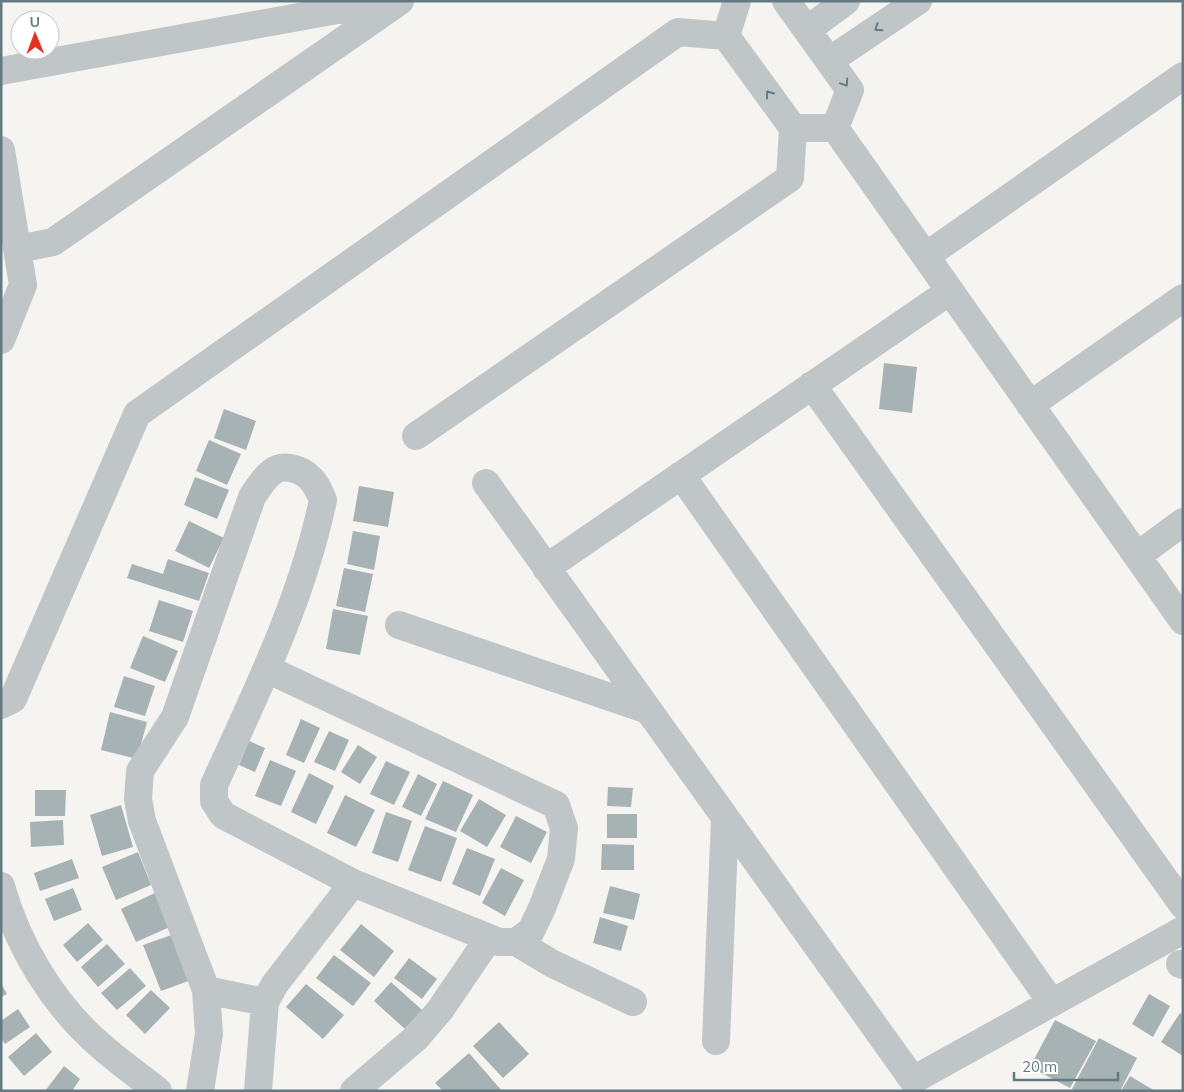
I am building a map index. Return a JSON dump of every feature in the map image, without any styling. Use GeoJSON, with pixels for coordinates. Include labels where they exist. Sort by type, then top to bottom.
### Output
{"type":"FeatureCollection","features":[{"type":"Feature","properties":{"kind":"street"},"geometry":{"type":"LineString","coordinates":[[1,71],[387,1]]}},
{"type":"Feature","properties":{"kind":"street"},"geometry":{"type":"LineString","coordinates":[[18,249],[53,242],[400,1]]}},
{"type":"Feature","properties":{"kind":"street"},"geometry":{"type":"LineString","coordinates":[[726,36],[737,1]]}},
{"type":"Feature","properties":{"kind":"street"},"geometry":{"type":"LineString","coordinates":[[786,1],[850,90],[836,128]]}},
{"type":"Feature","properties":{"kind":"street"},"geometry":{"type":"LineString","coordinates":[[807,30],[846,1]]}},
{"type":"Feature","properties":{"kind":"street"},"geometry":{"type":"LineString","coordinates":[[829,61],[918,1]]}},
{"type":"Feature","properties":{"kind":"street"},"geometry":{"type":"LineString","coordinates":[[1,705],[13,699],[137,414],[678,32],[726,36],[793,128],[790,178],[416,436]]}},
{"type":"Feature","properties":{"kind":"street"},"geometry":{"type":"LineString","coordinates":[[926,256],[1183,76]]}},
{"type":"Feature","properties":{"kind":"street"},"geometry":{"type":"LineString","coordinates":[[793,128],[836,128]]}},
{"type":"Feature","properties":{"kind":"street"},"geometry":{"type":"LineString","coordinates":[[836,128],[1183,621]]}},
{"type":"Feature","properties":{"kind":"street"},"geometry":{"type":"LineString","coordinates":[[1,150],[23,285],[1,340]]}},
{"type":"Feature","properties":{"kind":"street"},"geometry":{"type":"LineString","coordinates":[[546,568],[950,291]]}},
{"type":"Feature","properties":{"kind":"street"},"geometry":{"type":"LineString","coordinates":[[1030,405],[1183,298]]}},
{"type":"Feature","properties":{"kind":"street"},"geometry":{"type":"LineString","coordinates":[[812,385],[1183,905]]}},
{"type":"Feature","properties":{"kind":"street"},"geometry":{"type":"LineString","coordinates":[[200,1091],[209,1034],[206,990],[142,821],[138,799],[140,770],[176,717],[252,497],[265,478],[274,470],[296,468],[311,479],[323,500],[317,530],[267,669],[214,785],[214,801],[223,815],[353,883],[499,942],[516,942],[554,964],[633,1002]]}},
{"type":"Feature","properties":{"kind":"street"},"geometry":{"type":"LineString","coordinates":[[681,475],[1052,1003]]}},
{"type":"Feature","properties":{"kind":"street"},"geometry":{"type":"LineString","coordinates":[[486,483],[912,1080],[1183,930]]}},
{"type":"Feature","properties":{"kind":"street"},"geometry":{"type":"LineString","coordinates":[[1137,556],[1183,522]]}},
{"type":"Feature","properties":{"kind":"street"},"geometry":{"type":"LineString","coordinates":[[399,625],[648,710]]}},
{"type":"Feature","properties":{"kind":"street"},"geometry":{"type":"LineString","coordinates":[[267,669],[556,805],[564,828],[562,859],[531,931],[516,942]]}},
{"type":"Feature","properties":{"kind":"street"},"geometry":{"type":"LineString","coordinates":[[716,1041],[725,818]]}},
{"type":"Feature","properties":{"kind":"street"},"geometry":{"type":"LineString","coordinates":[[258,1091],[264,1002],[275,984],[353,883]]}},
{"type":"Feature","properties":{"kind":"street"},"geometry":{"type":"LineString","coordinates":[[1,886],[14,924],[41,977],[68,1012],[100,1045],[158,1091]]}},
{"type":"Feature","properties":{"kind":"street"},"geometry":{"type":"LineString","coordinates":[[354,1091],[417,1037],[440,1010],[489,938]]}},
{"type":"Feature","properties":{"kind":"street"},"geometry":{"type":"LineString","coordinates":[[206,990],[264,1002]]}},
{"type":"Feature","properties":{"kind":"building"},"geometry":{"type":"Polygon","coordinates":[[[884,363],[917,367],[912,413],[879,409],[884,363]]]}},
{"type":"Feature","properties":{"kind":"building"},"geometry":{"type":"Polygon","coordinates":[[[224,409],[256,421],[246,450],[214,438],[224,409]]]}},
{"type":"Feature","properties":{"kind":"building"},"geometry":{"type":"Polygon","coordinates":[[[209,440],[241,454],[227,485],[196,471],[209,440]]]}},
{"type":"Feature","properties":{"kind":"building"},"geometry":{"type":"Polygon","coordinates":[[[195,477],[229,490],[217,519],[184,505],[195,477]]]}},
{"type":"Feature","properties":{"kind":"building"},"geometry":{"type":"Polygon","coordinates":[[[359,486],[394,492],[388,527],[353,521],[359,486]]]}},
{"type":"Feature","properties":{"kind":"building"},"geometry":{"type":"Polygon","coordinates":[[[189,521],[224,538],[209,568],[175,551],[189,521]]]}},
{"type":"Feature","properties":{"kind":"building"},"geometry":{"type":"Polygon","coordinates":[[[353,531],[380,536],[374,570],[347,564],[353,531]]]}},
{"type":"Feature","properties":{"kind":"building"},"geometry":{"type":"Polygon","coordinates":[[[168,559],[209,573],[199,601],[127,578],[132,564],[163,574],[168,559]]]}},
{"type":"Feature","properties":{"kind":"building"},"geometry":{"type":"Polygon","coordinates":[[[344,568],[373,574],[365,612],[336,606],[344,568]]]}},
{"type":"Feature","properties":{"kind":"building"},"geometry":{"type":"Polygon","coordinates":[[[159,600],[193,611],[183,642],[149,631],[159,600]]]}},
{"type":"Feature","properties":{"kind":"building"},"geometry":{"type":"Polygon","coordinates":[[[333,609],[368,616],[360,655],[326,649],[333,609]]]}},
{"type":"Feature","properties":{"kind":"building"},"geometry":{"type":"Polygon","coordinates":[[[143,636],[178,651],[165,682],[130,668],[143,636]]]}},
{"type":"Feature","properties":{"kind":"building"},"geometry":{"type":"Polygon","coordinates":[[[124,676],[155,686],[145,716],[114,707],[124,676]]]}},
{"type":"Feature","properties":{"kind":"building"},"geometry":{"type":"Polygon","coordinates":[[[110,712],[147,722],[137,759],[101,750],[110,712]]]}},
{"type":"Feature","properties":{"kind":"building"},"geometry":{"type":"Polygon","coordinates":[[[301,719],[320,728],[304,763],[286,755],[301,719]]]}},
{"type":"Feature","properties":{"kind":"building"},"geometry":{"type":"Polygon","coordinates":[[[329,731],[349,740],[335,771],[314,762],[329,731]]]}},
{"type":"Feature","properties":{"kind":"building"},"geometry":{"type":"Polygon","coordinates":[[[249,741],[265,748],[255,772],[239,765],[249,741]]]}},
{"type":"Feature","properties":{"kind":"building"},"geometry":{"type":"Polygon","coordinates":[[[358,745],[377,757],[360,784],[341,772],[358,745]]]}},
{"type":"Feature","properties":{"kind":"building"},"geometry":{"type":"Polygon","coordinates":[[[270,760],[296,771],[281,806],[255,796],[270,760]]]}},
{"type":"Feature","properties":{"kind":"building"},"geometry":{"type":"Polygon","coordinates":[[[386,761],[410,772],[394,805],[370,794],[386,761]]]}},
{"type":"Feature","properties":{"kind":"building"},"geometry":{"type":"Polygon","coordinates":[[[309,773],[334,786],[316,824],[291,812],[309,773]]]}},
{"type":"Feature","properties":{"kind":"building"},"geometry":{"type":"Polygon","coordinates":[[[418,774],[437,784],[421,816],[402,807],[418,774]]]}},
{"type":"Feature","properties":{"kind":"building"},"geometry":{"type":"Polygon","coordinates":[[[443,781],[473,795],[456,832],[425,819],[443,781]]]}},
{"type":"Feature","properties":{"kind":"building"},"geometry":{"type":"Polygon","coordinates":[[[608,787],[633,788],[631,807],[607,806],[608,787]]]}},
{"type":"Feature","properties":{"kind":"building"},"geometry":{"type":"Polygon","coordinates":[[[35,790],[66,790],[65,816],[35,816],[35,790]]]}},
{"type":"Feature","properties":{"kind":"building"},"geometry":{"type":"Polygon","coordinates":[[[345,795],[375,810],[356,847],[327,833],[345,795]]]}},
{"type":"Feature","properties":{"kind":"building"},"geometry":{"type":"Polygon","coordinates":[[[479,799],[506,815],[487,847],[460,831],[479,799]]]}},
{"type":"Feature","properties":{"kind":"building"},"geometry":{"type":"Polygon","coordinates":[[[121,805],[133,847],[102,856],[90,815],[121,805]]]}},
{"type":"Feature","properties":{"kind":"building"},"geometry":{"type":"Polygon","coordinates":[[[386,812],[412,821],[398,862],[372,853],[386,812]]]}},
{"type":"Feature","properties":{"kind":"building"},"geometry":{"type":"Polygon","coordinates":[[[607,814],[637,814],[637,838],[607,838],[607,814]]]}},
{"type":"Feature","properties":{"kind":"building"},"geometry":{"type":"Polygon","coordinates":[[[516,816],[547,832],[531,863],[500,847],[516,816]]]}},
{"type":"Feature","properties":{"kind":"building"},"geometry":{"type":"Polygon","coordinates":[[[63,820],[64,845],[31,847],[30,822],[63,820]]]}},
{"type":"Feature","properties":{"kind":"building"},"geometry":{"type":"Polygon","coordinates":[[[425,826],[457,838],[441,882],[408,870],[425,826]]]}},
{"type":"Feature","properties":{"kind":"building"},"geometry":{"type":"Polygon","coordinates":[[[602,844],[634,845],[634,870],[601,870],[602,844]]]}},
{"type":"Feature","properties":{"kind":"building"},"geometry":{"type":"Polygon","coordinates":[[[467,848],[495,859],[480,896],[452,884],[467,848]]]}},
{"type":"Feature","properties":{"kind":"building"},"geometry":{"type":"Polygon","coordinates":[[[138,852],[151,885],[116,900],[102,867],[138,852]]]}},
{"type":"Feature","properties":{"kind":"building"},"geometry":{"type":"Polygon","coordinates":[[[72,859],[79,878],[40,891],[34,873],[72,859]]]}},
{"type":"Feature","properties":{"kind":"building"},"geometry":{"type":"Polygon","coordinates":[[[501,868],[524,880],[505,916],[482,903],[501,868]]]}},
{"type":"Feature","properties":{"kind":"building"},"geometry":{"type":"Polygon","coordinates":[[[610,886],[640,894],[634,920],[603,913],[610,886]]]}},
{"type":"Feature","properties":{"kind":"building"},"geometry":{"type":"Polygon","coordinates":[[[73,888],[82,910],[54,921],[45,899],[73,888]]]}},
{"type":"Feature","properties":{"kind":"building"},"geometry":{"type":"Polygon","coordinates":[[[157,892],[172,926],[136,942],[121,909],[157,892]]]}},
{"type":"Feature","properties":{"kind":"building"},"geometry":{"type":"Polygon","coordinates":[[[600,917],[628,926],[621,951],[593,943],[600,917]]]}},
{"type":"Feature","properties":{"kind":"building"},"geometry":{"type":"Polygon","coordinates":[[[88,923],[103,940],[77,962],[63,945],[88,923]]]}},
{"type":"Feature","properties":{"kind":"building"},"geometry":{"type":"Polygon","coordinates":[[[361,924],[394,951],[374,977],[340,950],[361,924]]]}},
{"type":"Feature","properties":{"kind":"building"},"geometry":{"type":"Polygon","coordinates":[[[177,933],[194,979],[161,991],[143,945],[177,933]]]}},
{"type":"Feature","properties":{"kind":"building"},"geometry":{"type":"Polygon","coordinates":[[[107,944],[125,964],[98,987],[81,967],[107,944]]]}},
{"type":"Feature","properties":{"kind":"building"},"geometry":{"type":"Polygon","coordinates":[[[334,955],[371,983],[353,1006],[316,978],[334,955]]]}},
{"type":"Feature","properties":{"kind":"building"},"geometry":{"type":"Polygon","coordinates":[[[409,958],[437,979],[422,999],[394,978],[409,958]]]}},
{"type":"Feature","properties":{"kind":"building"},"geometry":{"type":"Polygon","coordinates":[[[130,968],[146,986],[117,1010],[101,993],[130,968]]]}},
{"type":"Feature","properties":{"kind":"building"},"geometry":{"type":"Polygon","coordinates":[[[391,982],[422,1010],[405,1029],[374,1001],[391,982]]]}},
{"type":"Feature","properties":{"kind":"building"},"geometry":{"type":"Polygon","coordinates":[[[1,983],[7,994],[1,997],[1,983]]]}},
{"type":"Feature","properties":{"kind":"building"},"geometry":{"type":"Polygon","coordinates":[[[306,984],[344,1015],[323,1039],[286,1007],[306,984]]]}},
{"type":"Feature","properties":{"kind":"building"},"geometry":{"type":"Polygon","coordinates":[[[151,990],[170,1008],[145,1034],[126,1015],[151,990]]]}},
{"type":"Feature","properties":{"kind":"building"},"geometry":{"type":"Polygon","coordinates":[[[1149,994],[1170,1006],[1153,1037],[1132,1024],[1149,994]]]}},
{"type":"Feature","properties":{"kind":"building"},"geometry":{"type":"Polygon","coordinates":[[[18,1009],[30,1027],[5,1044],[1,1038],[1,1021],[18,1009]]]}},
{"type":"Feature","properties":{"kind":"building"},"geometry":{"type":"Polygon","coordinates":[[[1180,1013],[1183,1015],[1183,1056],[1161,1042],[1180,1013]]]}},
{"type":"Feature","properties":{"kind":"building"},"geometry":{"type":"Polygon","coordinates":[[[1055,1020],[1096,1041],[1070,1088],[1030,1067],[1055,1020]]]}},
{"type":"Feature","properties":{"kind":"building"},"geometry":{"type":"Polygon","coordinates":[[[499,1022],[529,1054],[503,1078],[473,1046],[499,1022]]]}},
{"type":"Feature","properties":{"kind":"building"},"geometry":{"type":"Polygon","coordinates":[[[36,1033],[52,1052],[24,1076],[8,1057],[36,1033]]]}},
{"type":"Feature","properties":{"kind":"building"},"geometry":{"type":"Polygon","coordinates":[[[1099,1038],[1137,1058],[1120,1091],[1076,1091],[1072,1089],[1099,1038]]]}},
{"type":"Feature","properties":{"kind":"building"},"geometry":{"type":"Polygon","coordinates":[[[469,1053],[502,1091],[443,1091],[435,1083],[469,1053]]]}},
{"type":"Feature","properties":{"kind":"building"},"geometry":{"type":"Polygon","coordinates":[[[64,1066],[80,1079],[72,1091],[45,1091],[64,1066]]]}},
{"type":"Feature","properties":{"kind":"building"},"geometry":{"type":"Polygon","coordinates":[[[1130,1076],[1155,1091],[1121,1091],[1130,1076]]]}}]}
